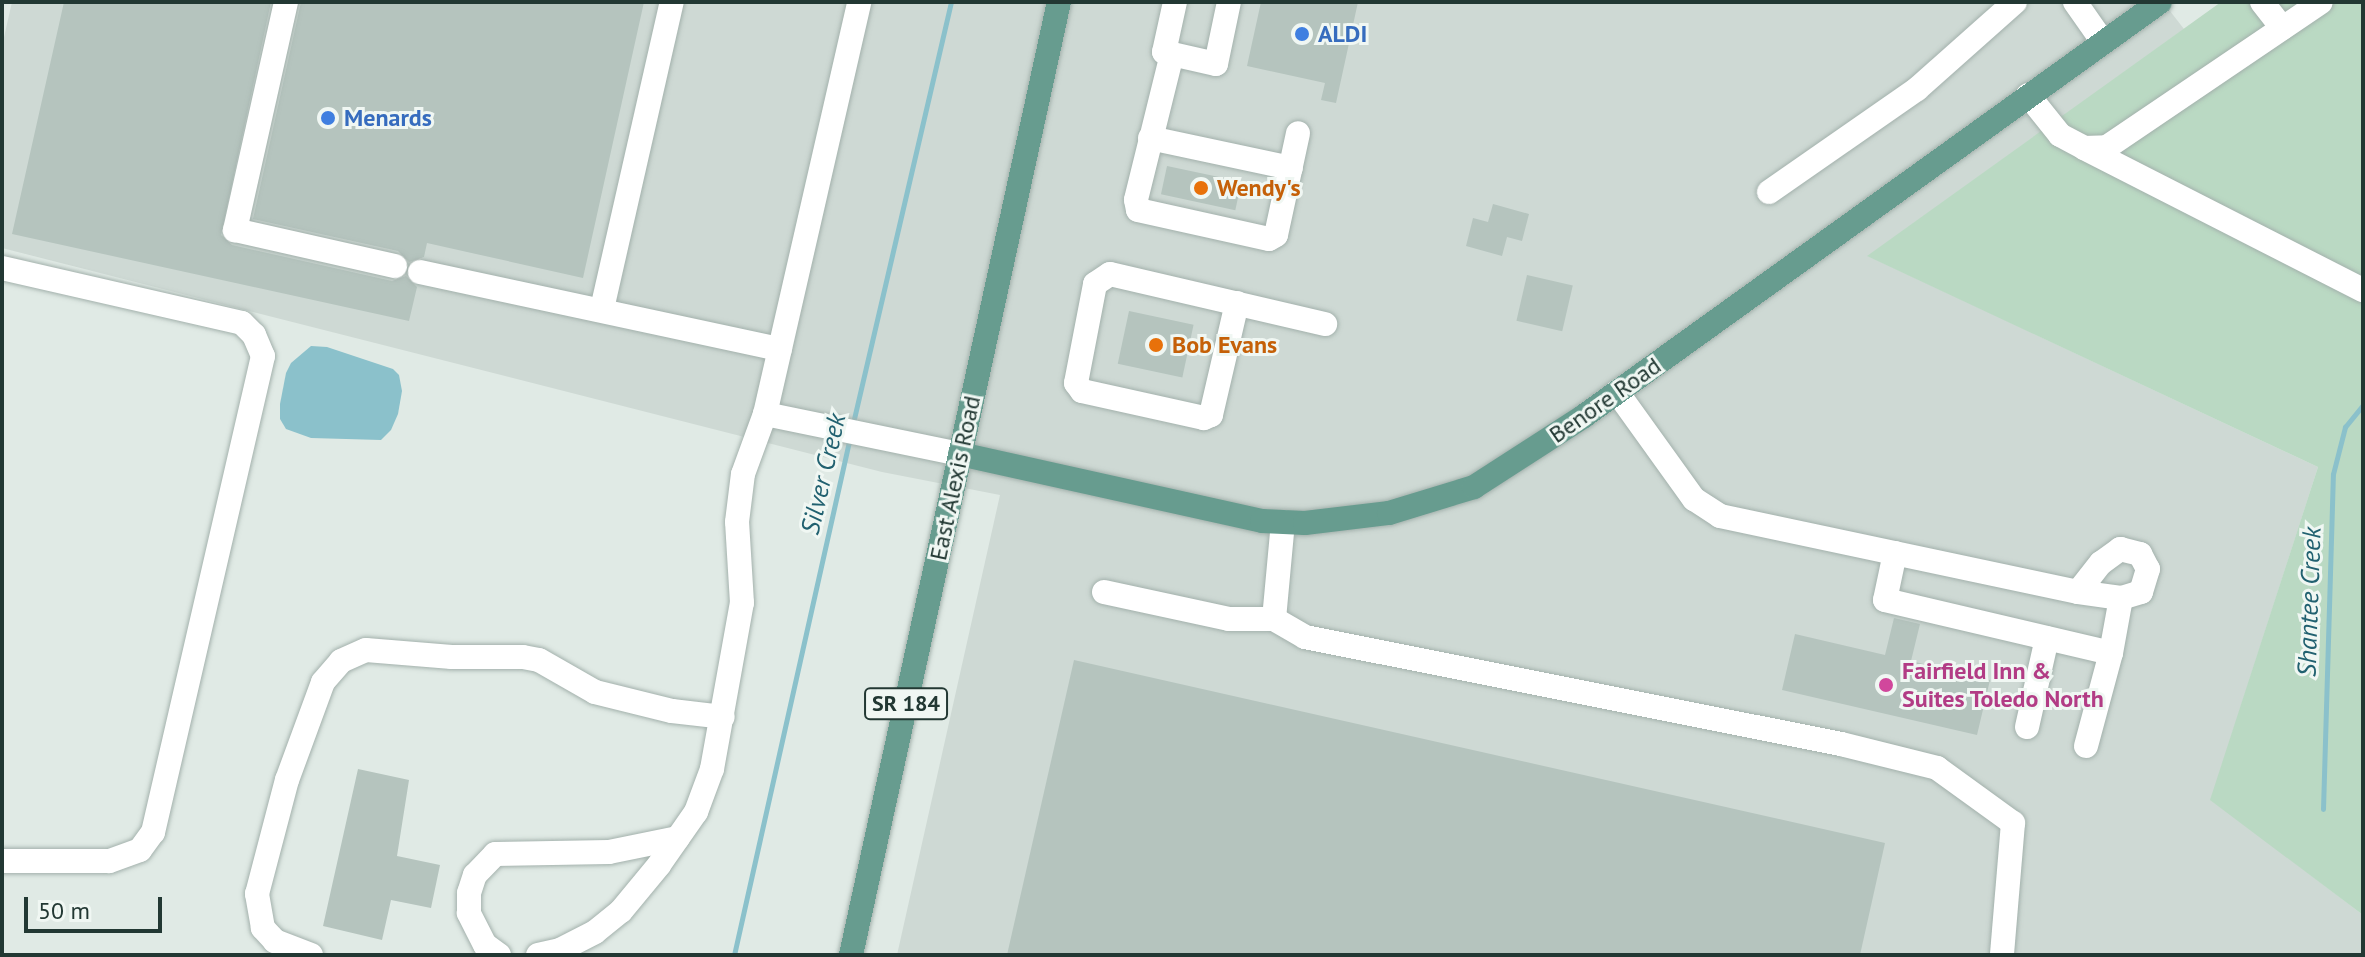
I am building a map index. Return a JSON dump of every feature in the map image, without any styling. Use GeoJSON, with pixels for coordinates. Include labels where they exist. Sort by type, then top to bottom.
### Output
{"type":"FeatureCollection","features":[{"type":"Feature","properties":{"kind":"main road","name":"East Alexis Road"},"geometry":{"type":"LineString","coordinates":[[851,955],[1059,2]]}},
{"type":"Feature","properties":{"kind":"main road","name":"Benore Road"},"geometry":{"type":"LineString","coordinates":[[960,454],[1221,515],[1283,522],[1346,520],[1389,513],[1474,487],[1617,392],[2160,2]]}},
{"type":"Feature","properties":{"kind":"street"},"geometry":{"type":"LineString","coordinates":[[286,2],[235,230],[395,266]]}},
{"type":"Feature","properties":{"kind":"street"},"geometry":{"type":"LineString","coordinates":[[602,309],[672,2]]}},
{"type":"Feature","properties":{"kind":"street"},"geometry":{"type":"LineString","coordinates":[[538,955],[560,950],[595,932],[621,911],[696,812],[712,769],[742,603],[737,522],[743,474],[765,414],[859,2]]}},
{"type":"Feature","properties":{"kind":"street"},"geometry":{"type":"LineString","coordinates":[[1175,2],[1164,52],[1216,64],[1229,2]]}},
{"type":"Feature","properties":{"kind":"street"},"geometry":{"type":"LineString","coordinates":[[1769,192],[1917,89],[2015,2]]}},
{"type":"Feature","properties":{"kind":"street"},"geometry":{"type":"LineString","coordinates":[[2075,2],[2103,42]]}},
{"type":"Feature","properties":{"kind":"street"},"geometry":{"type":"LineString","coordinates":[[2262,2],[2282,28]]}},
{"type":"Feature","properties":{"kind":"street"},"geometry":{"type":"LineString","coordinates":[[2084,148],[2107,147],[2321,2]]}},
{"type":"Feature","properties":{"kind":"street"},"geometry":{"type":"LineString","coordinates":[[1172,54],[1136,200],[1138,210],[1269,239],[1276,235],[1298,133]]}},
{"type":"Feature","properties":{"kind":"street"},"geometry":{"type":"LineString","coordinates":[[2028,95],[2060,135],[2363,290]]}},
{"type":"Feature","properties":{"kind":"street"},"geometry":{"type":"LineString","coordinates":[[1150,138],[1291,168]]}},
{"type":"Feature","properties":{"kind":"street"},"geometry":{"type":"LineString","coordinates":[[2,268],[242,323],[254,335],[263,356],[153,832],[140,850],[109,861],[2,861]]}},
{"type":"Feature","properties":{"kind":"street"},"geometry":{"type":"LineString","coordinates":[[420,272],[780,349]]}},
{"type":"Feature","properties":{"kind":"street"},"geometry":{"type":"LineString","coordinates":[[1237,303],[1211,415],[1204,418],[1082,391],[1076,383],[1095,284],[1100,277],[1110,274],[1237,303],[1325,324]]}},
{"type":"Feature","properties":{"kind":"street"},"geometry":{"type":"LineString","coordinates":[[1617,392],[1694,499],[1720,516],[2078,592],[2121,598],[2141,592],[2148,569],[2140,554],[2120,549],[2101,563],[2078,592]]}},
{"type":"Feature","properties":{"kind":"street"},"geometry":{"type":"LineString","coordinates":[[765,414],[960,454]]}},
{"type":"Feature","properties":{"kind":"street"},"geometry":{"type":"LineString","coordinates":[[1274,619],[1283,522]]}},
{"type":"Feature","properties":{"kind":"street"},"geometry":{"type":"LineString","coordinates":[[1895,553],[1885,600],[2111,653]]}},
{"type":"Feature","properties":{"kind":"street"},"geometry":{"type":"LineString","coordinates":[[1104,592],[1229,619],[1274,619],[1305,637],[1841,744],[1937,768],[2013,823],[2002,955]]}},
{"type":"Feature","properties":{"kind":"street"},"geometry":{"type":"LineString","coordinates":[[2086,746],[2111,653],[2121,598]]}},
{"type":"Feature","properties":{"kind":"street"},"geometry":{"type":"LineString","coordinates":[[2027,727],[2047,638]]}},
{"type":"Feature","properties":{"kind":"street"},"geometry":{"type":"LineString","coordinates":[[311,955],[275,941],[263,928],[257,894],[287,780],[323,682],[341,661],[366,650],[452,657],[523,657],[539,660],[595,692],[672,711],[723,717]]}},
{"type":"Feature","properties":{"kind":"street"},"geometry":{"type":"LineString","coordinates":[[499,955],[485,945],[469,913],[469,893],[475,875],[495,854],[609,852],[678,838]]}},
{"type":"Feature","properties":{"kind":"shaded area"},"geometry":{"type":"Polygon","coordinates":[[[12,2],[2163,2],[2184,29],[1868,256],[2318,467],[2211,799],[2363,915],[2363,955],[897,955],[1000,495],[882,472],[2,248],[2,46],[12,2]]]}},
{"type":"Feature","properties":{"kind":"green space"},"geometry":{"type":"Polygon","coordinates":[[[2221,2],[2363,2],[2363,915],[2210,800],[2318,467],[1867,256],[2221,2]]]}},
{"type":"Feature","properties":{"kind":"water"},"geometry":{"type":"Polygon","coordinates":[[[311,346],[327,347],[393,369],[399,375],[402,391],[398,414],[391,430],[381,440],[311,438],[286,429],[280,419],[280,404],[286,373],[291,363],[311,346]]]}},
{"type":"Feature","properties":{"kind":"building"},"geometry":{"type":"Polygon","coordinates":[[[64,2],[271,2],[221,235],[232,245],[392,281],[406,276],[417,287],[409,321],[12,234],[64,2]]]}},
{"type":"Feature","properties":{"kind":"building"},"geometry":{"type":"Polygon","coordinates":[[[301,2],[644,2],[583,278],[427,243],[424,257],[409,262],[398,251],[253,219],[301,2]]]}},
{"type":"Feature","properties":{"kind":"building","name":"ALDI"},"geometry":{"type":"Polygon","coordinates":[[[1261,2],[1358,2],[1336,103],[1321,100],[1325,83],[1247,66],[1261,2]]]}},
{"type":"Feature","properties":{"kind":"building","name":"Wendy's"},"geometry":{"type":"Polygon","coordinates":[[[1167,166],[1241,182],[1235,210],[1161,194],[1167,166]]]}},
{"type":"Feature","properties":{"kind":"building"},"geometry":{"type":"Polygon","coordinates":[[[1493,204],[1529,214],[1522,241],[1507,237],[1502,256],[1466,246],[1473,218],[1488,222],[1493,204]]]}},
{"type":"Feature","properties":{"kind":"building"},"geometry":{"type":"Polygon","coordinates":[[[1527,275],[1573,286],[1562,331],[1516,321],[1527,275]]]}},
{"type":"Feature","properties":{"kind":"building","name":"Bob Evans"},"geometry":{"type":"Polygon","coordinates":[[[1129,311],[1194,325],[1182,378],[1118,364],[1129,311]]]}},
{"type":"Feature","properties":{"kind":"building","name":"Fairfield Inn & Suites Toledo North"},"geometry":{"type":"Polygon","coordinates":[[[1894,618],[1920,624],[1911,661],[1990,680],[1977,735],[1782,690],[1795,634],[1885,655],[1894,618]]]}},
{"type":"Feature","properties":{"kind":"building"},"geometry":{"type":"Polygon","coordinates":[[[1074,660],[1885,843],[1860,955],[1007,955],[1074,660]]]}},
{"type":"Feature","properties":{"kind":"building"},"geometry":{"type":"Polygon","coordinates":[[[358,769],[409,780],[397,856],[440,865],[431,908],[391,900],[382,940],[323,926],[358,769]]]}},
{"type":"Feature","properties":{"kind":"waterway","name":"Silver Creek"},"geometry":{"type":"LineString","coordinates":[[853,423],[951,2]]}},
{"type":"Feature","properties":{"kind":"waterway","name":"Shantee Creek"},"geometry":{"type":"LineString","coordinates":[[2323,809],[2333,474],[2345,427],[2363,405]]}},
{"type":"Feature","properties":{"kind":"waterway","name":"Silver Creek"},"geometry":{"type":"LineString","coordinates":[[734,955],[850,437]]}},
{"type":"Feature","properties":{"kind":"place","name":"ALDI"},"geometry":{"type":"Point","coordinates":[1302,34]}},
{"type":"Feature","properties":{"kind":"place","name":"Menards"},"geometry":{"type":"Point","coordinates":[328,118]}},
{"type":"Feature","properties":{"kind":"place","name":"Wendy's"},"geometry":{"type":"Point","coordinates":[1201,188]}},
{"type":"Feature","properties":{"kind":"place","name":"Bob Evans"},"geometry":{"type":"Point","coordinates":[1156,345]}},
{"type":"Feature","properties":{"kind":"place","name":"Fairfield Inn & Suites Toledo North"},"geometry":{"type":"Point","coordinates":[1886,685]}}]}
